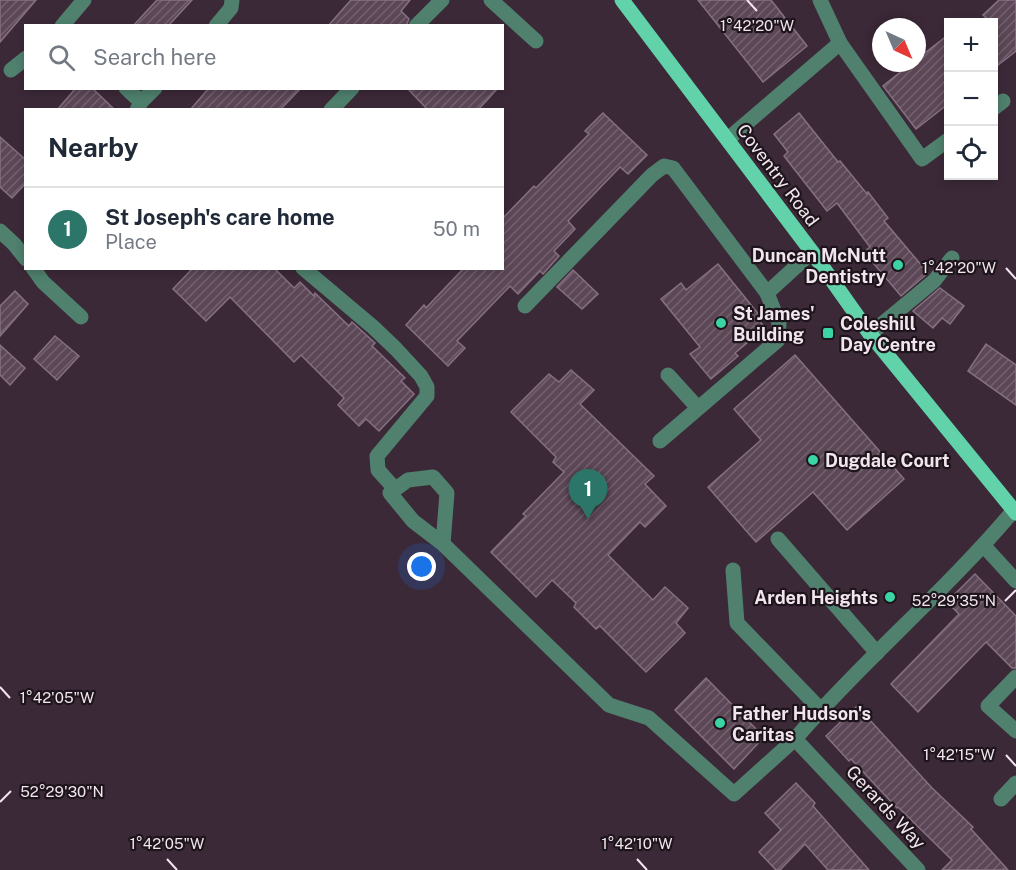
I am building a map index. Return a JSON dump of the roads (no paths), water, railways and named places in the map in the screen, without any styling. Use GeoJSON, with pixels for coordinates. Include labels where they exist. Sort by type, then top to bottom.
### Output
{"type":"FeatureCollection","features":[{"type":"Feature","properties":{"kind":"main road","name":"Coventry Road"},"geometry":{"type":"LineString","coordinates":[[622,0],[812,252],[870,333],[1013,505]]}},
{"type":"Feature","properties":{"kind":"street"},"geometry":{"type":"LineString","coordinates":[[64,24],[84,0]]}},
{"type":"Feature","properties":{"kind":"street"},"geometry":{"type":"LineString","coordinates":[[218,24],[231,8],[232,0]]}},
{"type":"Feature","properties":{"kind":"street"},"geometry":{"type":"LineString","coordinates":[[418,24],[442,0]]}},
{"type":"Feature","properties":{"kind":"street"},"geometry":{"type":"LineString","coordinates":[[491,0],[536,41]]}},
{"type":"Feature","properties":{"kind":"street"},"geometry":{"type":"LineString","coordinates":[[820,0],[840,43],[922,159],[944,143]]}},
{"type":"Feature","properties":{"kind":"street"},"geometry":{"type":"LineString","coordinates":[[728,140],[840,43]]}},
{"type":"Feature","properties":{"kind":"street"},"geometry":{"type":"LineString","coordinates":[[11,70],[24,60]]}},
{"type":"Feature","properties":{"kind":"street"},"geometry":{"type":"LineString","coordinates":[[127,90],[139,106],[153,90]]}},
{"type":"Feature","properties":{"kind":"street"},"geometry":{"type":"LineString","coordinates":[[333,108],[350,90]]}},
{"type":"Feature","properties":{"kind":"street"},"geometry":{"type":"LineString","coordinates":[[525,306],[651,175],[664,166],[673,168],[767,293],[779,322],[778,340],[660,441]]}},
{"type":"Feature","properties":{"kind":"street"},"geometry":{"type":"LineString","coordinates":[[0,231],[20,240]]}},
{"type":"Feature","properties":{"kind":"street"},"geometry":{"type":"LineString","coordinates":[[767,293],[812,252]]}},
{"type":"Feature","properties":{"kind":"street"},"geometry":{"type":"LineString","coordinates":[[870,333],[934,281],[952,258]]}},
{"type":"Feature","properties":{"kind":"street"},"geometry":{"type":"LineString","coordinates":[[34,270],[43,282],[81,317]]}},
{"type":"Feature","properties":{"kind":"street"},"geometry":{"type":"LineString","coordinates":[[305,270],[373,327],[414,369],[427,387],[427,396],[377,456],[378,471],[395,489]]}},
{"type":"Feature","properties":{"kind":"street"},"geometry":{"type":"LineString","coordinates":[[668,375],[698,408]]}},
{"type":"Feature","properties":{"kind":"street"},"geometry":{"type":"LineString","coordinates":[[443,544],[447,493],[433,477],[408,480],[390,493],[413,521],[443,544],[609,705],[649,718],[734,794],[795,740],[821,710],[984,546],[1013,505]]}},
{"type":"Feature","properties":{"kind":"street"},"geometry":{"type":"LineString","coordinates":[[778,539],[877,653]]}},
{"type":"Feature","properties":{"kind":"street"},"geometry":{"type":"LineString","coordinates":[[984,546],[1016,581]]}},
{"type":"Feature","properties":{"kind":"street"},"geometry":{"type":"LineString","coordinates":[[733,570],[737,623],[821,710]]}},
{"type":"Feature","properties":{"kind":"street"},"geometry":{"type":"LineString","coordinates":[[1016,677],[988,706],[1016,731]]}},
{"type":"Feature","properties":{"kind":"street","name":"Gerards Way"},"geometry":{"type":"LineString","coordinates":[[795,740],[918,870]]}},
{"type":"Feature","properties":{"kind":"street"},"geometry":{"type":"LineString","coordinates":[[1000,799],[1016,783]]}},
{"type":"Feature","properties":{"kind":"place","name":"Duncan McNutt Dentistry"},"geometry":{"type":"Point","coordinates":[898,265]}},
{"type":"Feature","properties":{"kind":"place","name":"St James' Building"},"geometry":{"type":"Point","coordinates":[721,323]}},
{"type":"Feature","properties":{"kind":"place","name":"Coleshill Day Centre"},"geometry":{"type":"Point","coordinates":[828,333]}},
{"type":"Feature","properties":{"kind":"place","name":"Dugdale Court"},"geometry":{"type":"Point","coordinates":[813,460]}},
{"type":"Feature","properties":{"kind":"place","name":"St Joseph's care home"},"geometry":{"type":"Point","coordinates":[588,519]}},
{"type":"Feature","properties":{"kind":"place","name":"Arden Heights"},"geometry":{"type":"Point","coordinates":[890,597]}},
{"type":"Feature","properties":{"kind":"place","name":"Father Hudson's Caritas"},"geometry":{"type":"Point","coordinates":[720,723]}}]}
